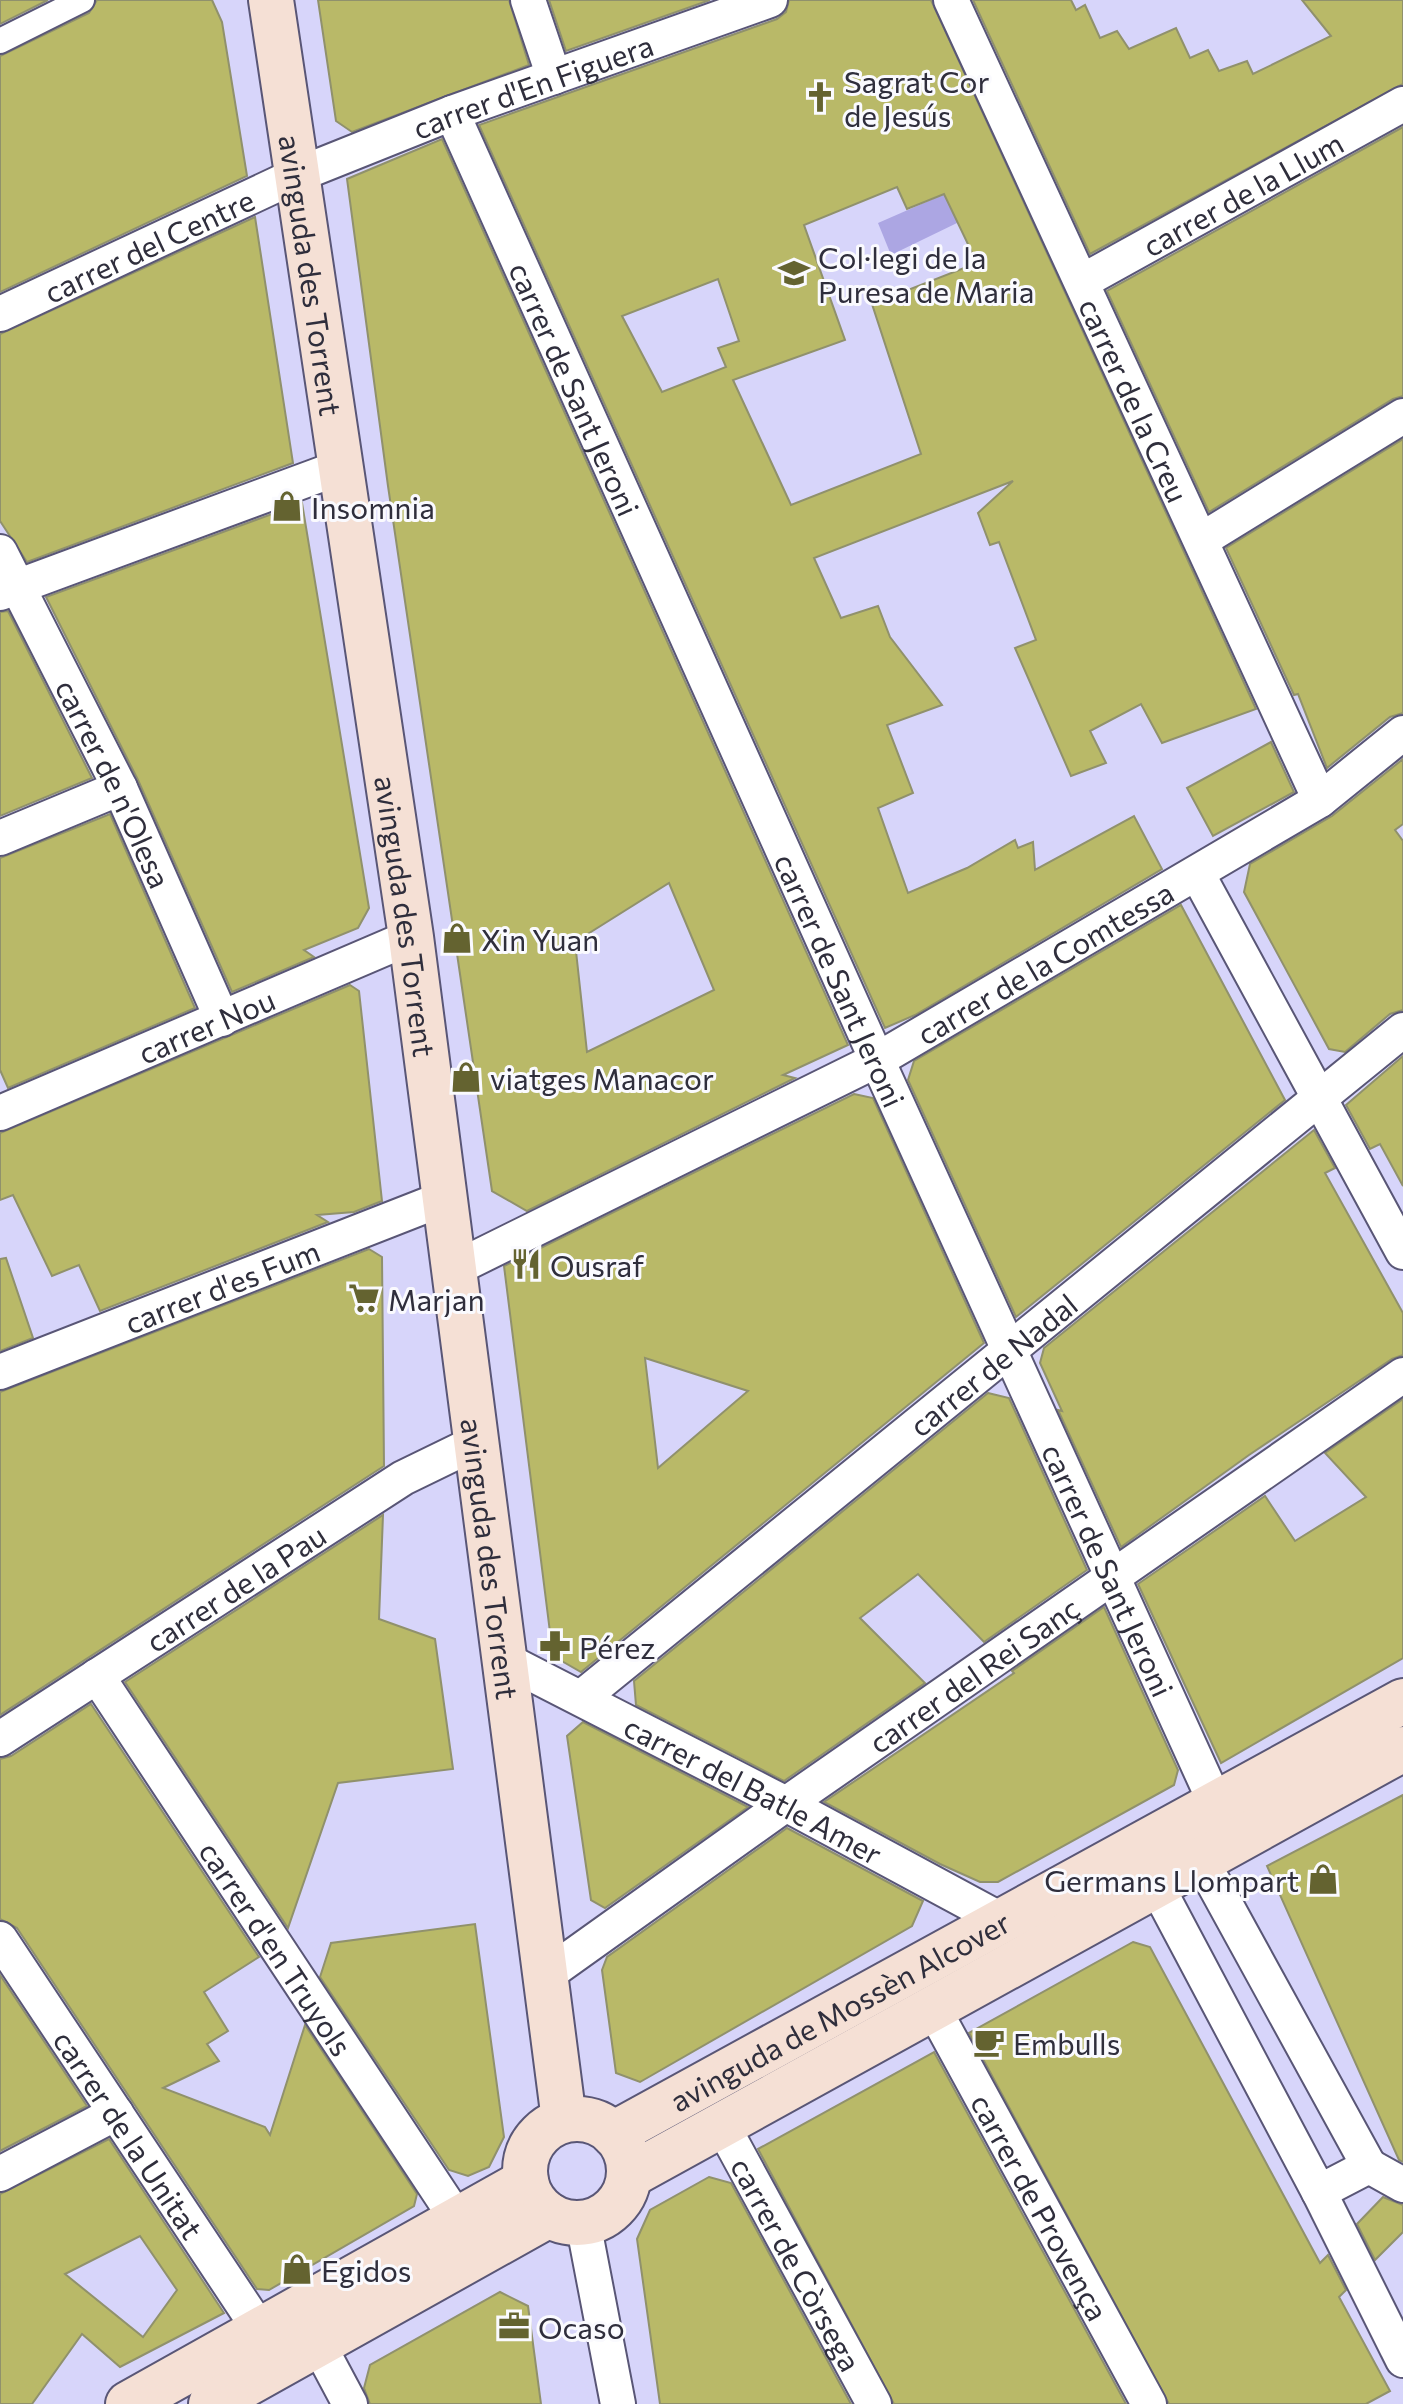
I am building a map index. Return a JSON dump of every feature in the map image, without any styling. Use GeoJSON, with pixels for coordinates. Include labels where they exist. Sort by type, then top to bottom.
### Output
{"type":"FeatureCollection","features":[{"type":"Feature","properties":{"kind":"main road","name":"avinguda des Torrent"},"geometry":{"type":"LineString","coordinates":[[271,0],[411,937],[564,2120]]}},
{"type":"Feature","properties":{"kind":"main road","name":"avinguda de Mossèn Alcover"},"geometry":{"type":"LineString","coordinates":[[1208,1833],[1403,1701]]}},
{"type":"Feature","properties":{"kind":"main road","name":"avinguda de Mossèn Alcover"},"geometry":{"type":"LineString","coordinates":[[629,2176],[933,2008],[1146,1866],[1208,1833],[1403,1749]]}},
{"type":"Feature","properties":{"kind":"main road","name":"avinguda de Mossèn Alcover"},"geometry":{"type":"LineString","coordinates":[[613,2134],[1001,1920],[1146,1866]]}},
{"type":"Feature","properties":{"kind":"main road"},"geometry":{"type":"LineString","coordinates":[[128,2404],[457,2219],[553,2206],[600,2217],[614,2207],[629,2176],[628,2160],[613,2134],[599,2124],[582,2119],[564,2120],[537,2136],[529,2150],[553,2206]]}},
{"type":"Feature","properties":{"kind":"main road"},"geometry":{"type":"LineString","coordinates":[[211,2404],[553,2206]]}},
{"type":"Feature","properties":{"kind":"street"},"geometry":{"type":"LineString","coordinates":[[0,41],[82,0]]}},
{"type":"Feature","properties":{"kind":"street"},"geometry":{"type":"LineString","coordinates":[[528,0],[554,77]]}},
{"type":"Feature","properties":{"kind":"street","name":"carrer d'En Figuera"},"geometry":{"type":"LineString","coordinates":[[297,175],[452,113],[770,0]]}},
{"type":"Feature","properties":{"kind":"street","name":"carrer de la Creu"},"geometry":{"type":"LineString","coordinates":[[951,0],[1203,539],[1320,800]]}},
{"type":"Feature","properties":{"kind":"street","name":"carrer de la Llum"},"geometry":{"type":"LineString","coordinates":[[1083,281],[1403,104]]}},
{"type":"Feature","properties":{"kind":"street","name":"carrer de Sant Jeroni"},"geometry":{"type":"LineString","coordinates":[[452,113],[1112,1576],[1208,1833],[1369,2166]]}},
{"type":"Feature","properties":{"kind":"street","name":"carrer del Centre"},"geometry":{"type":"LineString","coordinates":[[0,314],[297,175]]}},
{"type":"Feature","properties":{"kind":"street"},"geometry":{"type":"LineString","coordinates":[[1203,539],[1403,416]]}},
{"type":"Feature","properties":{"kind":"street"},"geometry":{"type":"LineString","coordinates":[[9,588],[341,467]]}},
{"type":"Feature","properties":{"kind":"street","name":"carrer de n'Olesa"},"geometry":{"type":"LineString","coordinates":[[0,552],[9,588],[120,788],[222,1019]]}},
{"type":"Feature","properties":{"kind":"street","name":"carrer de la Comtessa"},"geometry":{"type":"LineString","coordinates":[[454,1269],[877,1060],[1198,875],[1320,800],[1403,733]]}},
{"type":"Feature","properties":{"kind":"street"},"geometry":{"type":"LineString","coordinates":[[0,838],[120,788]]}},
{"type":"Feature","properties":{"kind":"street"},"geometry":{"type":"LineString","coordinates":[[1198,875],[1403,1252]]}},
{"type":"Feature","properties":{"kind":"street","name":"carrer Nou"},"geometry":{"type":"LineString","coordinates":[[0,1113],[411,937]]}},
{"type":"Feature","properties":{"kind":"street","name":"carrer de Nadal"},"geometry":{"type":"LineString","coordinates":[[581,1698],[1010,1353],[1403,1030]]}},
{"type":"Feature","properties":{"kind":"street","name":"carrer d'es Fum"},"geometry":{"type":"LineString","coordinates":[[0,1372],[445,1198]]}},
{"type":"Feature","properties":{"kind":"street","name":"carrer del Rei Sanç"},"geometry":{"type":"LineString","coordinates":[[545,1976],[786,1804],[1403,1375]]}},
{"type":"Feature","properties":{"kind":"street","name":"carrer de la Pau"},"geometry":{"type":"LineString","coordinates":[[0,1739],[403,1478],[477,1442]]}},
{"type":"Feature","properties":{"kind":"street","name":"carrer del Batle Amer"},"geometry":{"type":"LineString","coordinates":[[505,1660],[786,1804],[1001,1920]]}},
{"type":"Feature","properties":{"kind":"street","name":"carrer d'en Truyols"},"geometry":{"type":"LineString","coordinates":[[97,1676],[457,2219]]}},
{"type":"Feature","properties":{"kind":"street"},"geometry":{"type":"LineString","coordinates":[[1146,1866],[1319,2192],[1403,2360]]}},
{"type":"Feature","properties":{"kind":"street","name":"carrer de la Unitat"},"geometry":{"type":"LineString","coordinates":[[0,1939],[260,2330]]}},
{"type":"Feature","properties":{"kind":"street","name":"carrer de Provença"},"geometry":{"type":"LineString","coordinates":[[933,2008],[1149,2404]]}},
{"type":"Feature","properties":{"kind":"street"},"geometry":{"type":"LineString","coordinates":[[0,2174],[116,2113]]}},
{"type":"Feature","properties":{"kind":"street","name":"carrer de Còrsega"},"geometry":{"type":"LineString","coordinates":[[722,2125],[874,2404]]}},
{"type":"Feature","properties":{"kind":"street"},"geometry":{"type":"LineString","coordinates":[[1319,2192],[1369,2166],[1403,2185]]}},
{"type":"Feature","properties":{"kind":"street"},"geometry":{"type":"LineString","coordinates":[[553,2206],[618,2404]]}},
{"type":"Feature","properties":{"kind":"street"},"geometry":{"type":"LineString","coordinates":[[318,2344],[350,2404]]}},
{"type":"Feature","properties":{"kind":"shaded area"},"geometry":{"type":"Polygon","coordinates":[[[967,178],[957,223],[891,255],[878,223],[933,199],[967,178]]]}},
{"type":"Feature","properties":{"kind":"building"},"geometry":{"type":"Polygon","coordinates":[[[0,0],[48,0],[0,24],[0,0]]]}},
{"type":"Feature","properties":{"kind":"building"},"geometry":{"type":"Polygon","coordinates":[[[97,0],[212,0],[222,22],[247,176],[0,292],[0,56],[89,13],[97,0]]]}},
{"type":"Feature","properties":{"kind":"building"},"geometry":{"type":"Polygon","coordinates":[[[318,0],[509,0],[529,65],[352,132],[336,121],[318,0]]]}},
{"type":"Feature","properties":{"kind":"building"},"geometry":{"type":"Polygon","coordinates":[[[549,0],[710,0],[566,51],[549,0]]]}},
{"type":"Feature","properties":{"kind":"building"},"geometry":{"type":"Polygon","coordinates":[[[789,0],[931,0],[1256,709],[1162,743],[1141,704],[1090,731],[1106,763],[1071,776],[1015,648],[1036,640],[999,542],[990,545],[978,513],[1013,481],[814,558],[841,618],[878,606],[890,637],[942,705],[887,725],[913,793],[878,808],[908,893],[967,868],[1015,840],[1018,848],[1033,842],[1035,870],[1134,816],[1162,869],[915,1015],[885,1028],[479,125],[777,19],[786,12],[789,0]],[[897,187],[804,225],[845,340],[733,380],[791,505],[921,454],[872,304],[977,263],[944,194],[907,209],[897,187]],[[718,279],[622,316],[662,392],[726,367],[718,348],[739,341],[718,279]]]}},
{"type":"Feature","properties":{"kind":"building"},"geometry":{"type":"Polygon","coordinates":[[[973,0],[1071,0],[1076,10],[1085,5],[1100,38],[1117,31],[1129,49],[1176,28],[1190,58],[1208,50],[1219,71],[1247,61],[1253,74],[1331,36],[1302,0],[1403,0],[1403,84],[1090,254],[973,0]]]}},
{"type":"Feature","properties":{"kind":"building"},"geometry":{"type":"Polygon","coordinates":[[[1403,127],[1403,396],[1393,399],[1209,512],[1107,291],[1403,127]]]}},
{"type":"Feature","properties":{"kind":"building"},"geometry":{"type":"Polygon","coordinates":[[[442,139],[848,1045],[783,1075],[795,1078],[527,1211],[492,1191],[388,486],[347,179],[442,139]],[[669,883],[575,942],[587,1052],[714,990],[669,883]]]}},
{"type":"Feature","properties":{"kind":"building"},"geometry":{"type":"Polygon","coordinates":[[[255,217],[293,463],[27,562],[0,521],[0,334],[255,217]]]}},
{"type":"Feature","properties":{"kind":"building"},"geometry":{"type":"Polygon","coordinates":[[[1403,439],[1403,713],[1390,717],[1327,768],[1298,694],[1294,695],[1226,548],[1403,439]]]}},
{"type":"Feature","properties":{"kind":"building"},"geometry":{"type":"Polygon","coordinates":[[[302,503],[369,908],[358,928],[304,950],[314,957],[232,992],[138,780],[46,597],[302,503]]]}},
{"type":"Feature","properties":{"kind":"building"},"geometry":{"type":"Polygon","coordinates":[[[8,611],[92,778],[0,816],[0,612],[8,611]]]}},
{"type":"Feature","properties":{"kind":"building"},"geometry":{"type":"Polygon","coordinates":[[[1271,742],[1294,792],[1213,836],[1187,788],[1271,742]]]}},
{"type":"Feature","properties":{"kind":"building"},"geometry":{"type":"Polygon","coordinates":[[[1403,759],[1403,824],[1395,830],[1403,841],[1403,1010],[1390,1014],[1345,1052],[1329,1049],[1244,892],[1250,864],[1332,816],[1403,759]]]}},
{"type":"Feature","properties":{"kind":"building"},"geometry":{"type":"Polygon","coordinates":[[[110,814],[195,1008],[8,1088],[0,1070],[0,858],[110,814]]]}},
{"type":"Feature","properties":{"kind":"building"},"geometry":{"type":"Polygon","coordinates":[[[1181,905],[1285,1100],[1016,1317],[908,1080],[914,1061],[1181,905]]]}},
{"type":"Feature","properties":{"kind":"building"},"geometry":{"type":"Polygon","coordinates":[[[350,985],[359,991],[382,1201],[354,1212],[317,1215],[328,1222],[100,1311],[79,1265],[52,1276],[13,1195],[0,1200],[0,1133],[350,985]]]}},
{"type":"Feature","properties":{"kind":"building"},"geometry":{"type":"Polygon","coordinates":[[[1403,1056],[1403,1186],[1380,1144],[1370,1149],[1346,1105],[1403,1056]]]}},
{"type":"Feature","properties":{"kind":"building"},"geometry":{"type":"Polygon","coordinates":[[[854,1094],[873,1098],[984,1343],[581,1672],[553,1656],[504,1266],[854,1094]],[[645,1358],[658,1468],[748,1391],[645,1358]]]}},
{"type":"Feature","properties":{"kind":"building"},"geometry":{"type":"Polygon","coordinates":[[[1314,1130],[1335,1168],[1325,1173],[1403,1313],[1403,1355],[1392,1359],[1249,1455],[1121,1547],[1058,1410],[1062,1411],[1040,1363],[1044,1348],[1314,1130]]]}},
{"type":"Feature","properties":{"kind":"building"},"geometry":{"type":"Polygon","coordinates":[[[369,1249],[382,1257],[384,1466],[0,1715],[0,1392],[369,1249]]]}},
{"type":"Feature","properties":{"kind":"building"},"geometry":{"type":"Polygon","coordinates":[[[6,1258],[33,1338],[0,1351],[0,1259],[6,1258]]]}},
{"type":"Feature","properties":{"kind":"building"},"geometry":{"type":"Polygon","coordinates":[[[988,1393],[1009,1398],[1087,1570],[984,1642],[918,1574],[860,1618],[925,1683],[784,1781],[636,1705],[634,1681],[988,1393]]]}},
{"type":"Feature","properties":{"kind":"building"},"geometry":{"type":"Polygon","coordinates":[[[1403,1399],[1403,1658],[1221,1763],[1138,1584],[1265,1496],[1295,1541],[1366,1497],[1325,1453],[1403,1399]]]}},
{"type":"Feature","properties":{"kind":"building"},"geometry":{"type":"Polygon","coordinates":[[[383,1515],[379,1619],[435,1639],[453,1769],[338,1783],[288,1928],[125,1682],[383,1515]]]}},
{"type":"Feature","properties":{"kind":"building"},"geometry":{"type":"Polygon","coordinates":[[[1104,1607],[1178,1770],[1174,1785],[998,1882],[980,1882],[940,1864],[824,1802],[1014,1673],[1012,1671],[1104,1607]]]}},
{"type":"Feature","properties":{"kind":"building"},"geometry":{"type":"Polygon","coordinates":[[[91,1704],[259,1957],[204,1992],[228,2031],[207,2044],[219,2061],[163,2088],[265,2127],[270,2135],[305,2025],[417,2194],[414,2206],[269,2290],[257,2289],[17,1928],[0,1919],[0,1759],[11,1756],[91,1704]]]}},
{"type":"Feature","properties":{"kind":"building"},"geometry":{"type":"Polygon","coordinates":[[[583,1722],[748,1807],[605,1908],[591,1900],[567,1736],[583,1722]]]}},
{"type":"Feature","properties":{"kind":"building"},"geometry":{"type":"Polygon","coordinates":[[[1403,1795],[1403,2162],[1399,2160],[1267,1866],[1403,1795]]]}},
{"type":"Feature","properties":{"kind":"building"},"geometry":{"type":"Polygon","coordinates":[[[787,1828],[923,1901],[912,1926],[640,2082],[616,2073],[602,1970],[607,1957],[787,1828]]]}},
{"type":"Feature","properties":{"kind":"building"},"geometry":{"type":"Polygon","coordinates":[[[475,1924],[504,2137],[489,2167],[468,2176],[449,2170],[320,1977],[331,1943],[475,1924]]]}},
{"type":"Feature","properties":{"kind":"building"},"geometry":{"type":"Polygon","coordinates":[[[1133,1942],[1150,1947],[1320,2263],[1328,2255],[1346,2290],[1339,2297],[1390,2391],[1366,2404],[1169,2404],[969,2033],[1133,1942]]]}},
{"type":"Feature","properties":{"kind":"building"},"geometry":{"type":"Polygon","coordinates":[[[0,1975],[87,2106],[0,2151],[0,1975]]]}},
{"type":"Feature","properties":{"kind":"building"},"geometry":{"type":"Polygon","coordinates":[[[934,2052],[1126,2404],[894,2404],[758,2149],[934,2052]]]}},
{"type":"Feature","properties":{"kind":"building"},"geometry":{"type":"Polygon","coordinates":[[[109,2139],[224,2313],[120,2367],[82,2334],[32,2404],[0,2404],[0,2194],[109,2139]],[[140,2236],[65,2274],[143,2337],[177,2290],[140,2236]]]}},
{"type":"Feature","properties":{"kind":"building"},"geometry":{"type":"Polygon","coordinates":[[[709,2177],[731,2183],[851,2404],[660,2404],[637,2239],[650,2210],[709,2177]]]}},
{"type":"Feature","properties":{"kind":"building"},"geometry":{"type":"Polygon","coordinates":[[[1383,2197],[1403,2205],[1403,2232],[1375,2260],[1357,2224],[1383,2197]]]}},
{"type":"Feature","properties":{"kind":"building"},"geometry":{"type":"Polygon","coordinates":[[[500,2292],[528,2306],[541,2404],[370,2404],[364,2388],[370,2365],[500,2292]]]}},
{"type":"Feature","properties":{"kind":"place","name":"Sagrat Cor de Jesús"},"geometry":{"type":"Point","coordinates":[820,97]}},
{"type":"Feature","properties":{"kind":"place","name":"Col·legi de la Puresa de Maria"},"geometry":{"type":"Point","coordinates":[794,273]}},
{"type":"Feature","properties":{"kind":"place","name":"Insomnia"},"geometry":{"type":"Point","coordinates":[287,506]}},
{"type":"Feature","properties":{"kind":"place","name":"Xin Yuan"},"geometry":{"type":"Point","coordinates":[457,938]}},
{"type":"Feature","properties":{"kind":"place","name":"viatges Manacor"},"geometry":{"type":"Point","coordinates":[466,1077]}},
{"type":"Feature","properties":{"kind":"place","name":"Ousraf"},"geometry":{"type":"Point","coordinates":[526,1264]}},
{"type":"Feature","properties":{"kind":"place","name":"Marjan"},"geometry":{"type":"Point","coordinates":[364,1298]}},
{"type":"Feature","properties":{"kind":"place","name":"Pérez"},"geometry":{"type":"Point","coordinates":[555,1646]}},
{"type":"Feature","properties":{"kind":"place","name":"Germans Llompart"},"geometry":{"type":"Point","coordinates":[1323,1879]}},
{"type":"Feature","properties":{"kind":"place","name":"Embulls"},"geometry":{"type":"Point","coordinates":[989,2042]}},
{"type":"Feature","properties":{"kind":"place","name":"Egidos"},"geometry":{"type":"Point","coordinates":[297,2269]}},
{"type":"Feature","properties":{"kind":"place","name":"Ocaso"},"geometry":{"type":"Point","coordinates":[514,2326]}}]}
